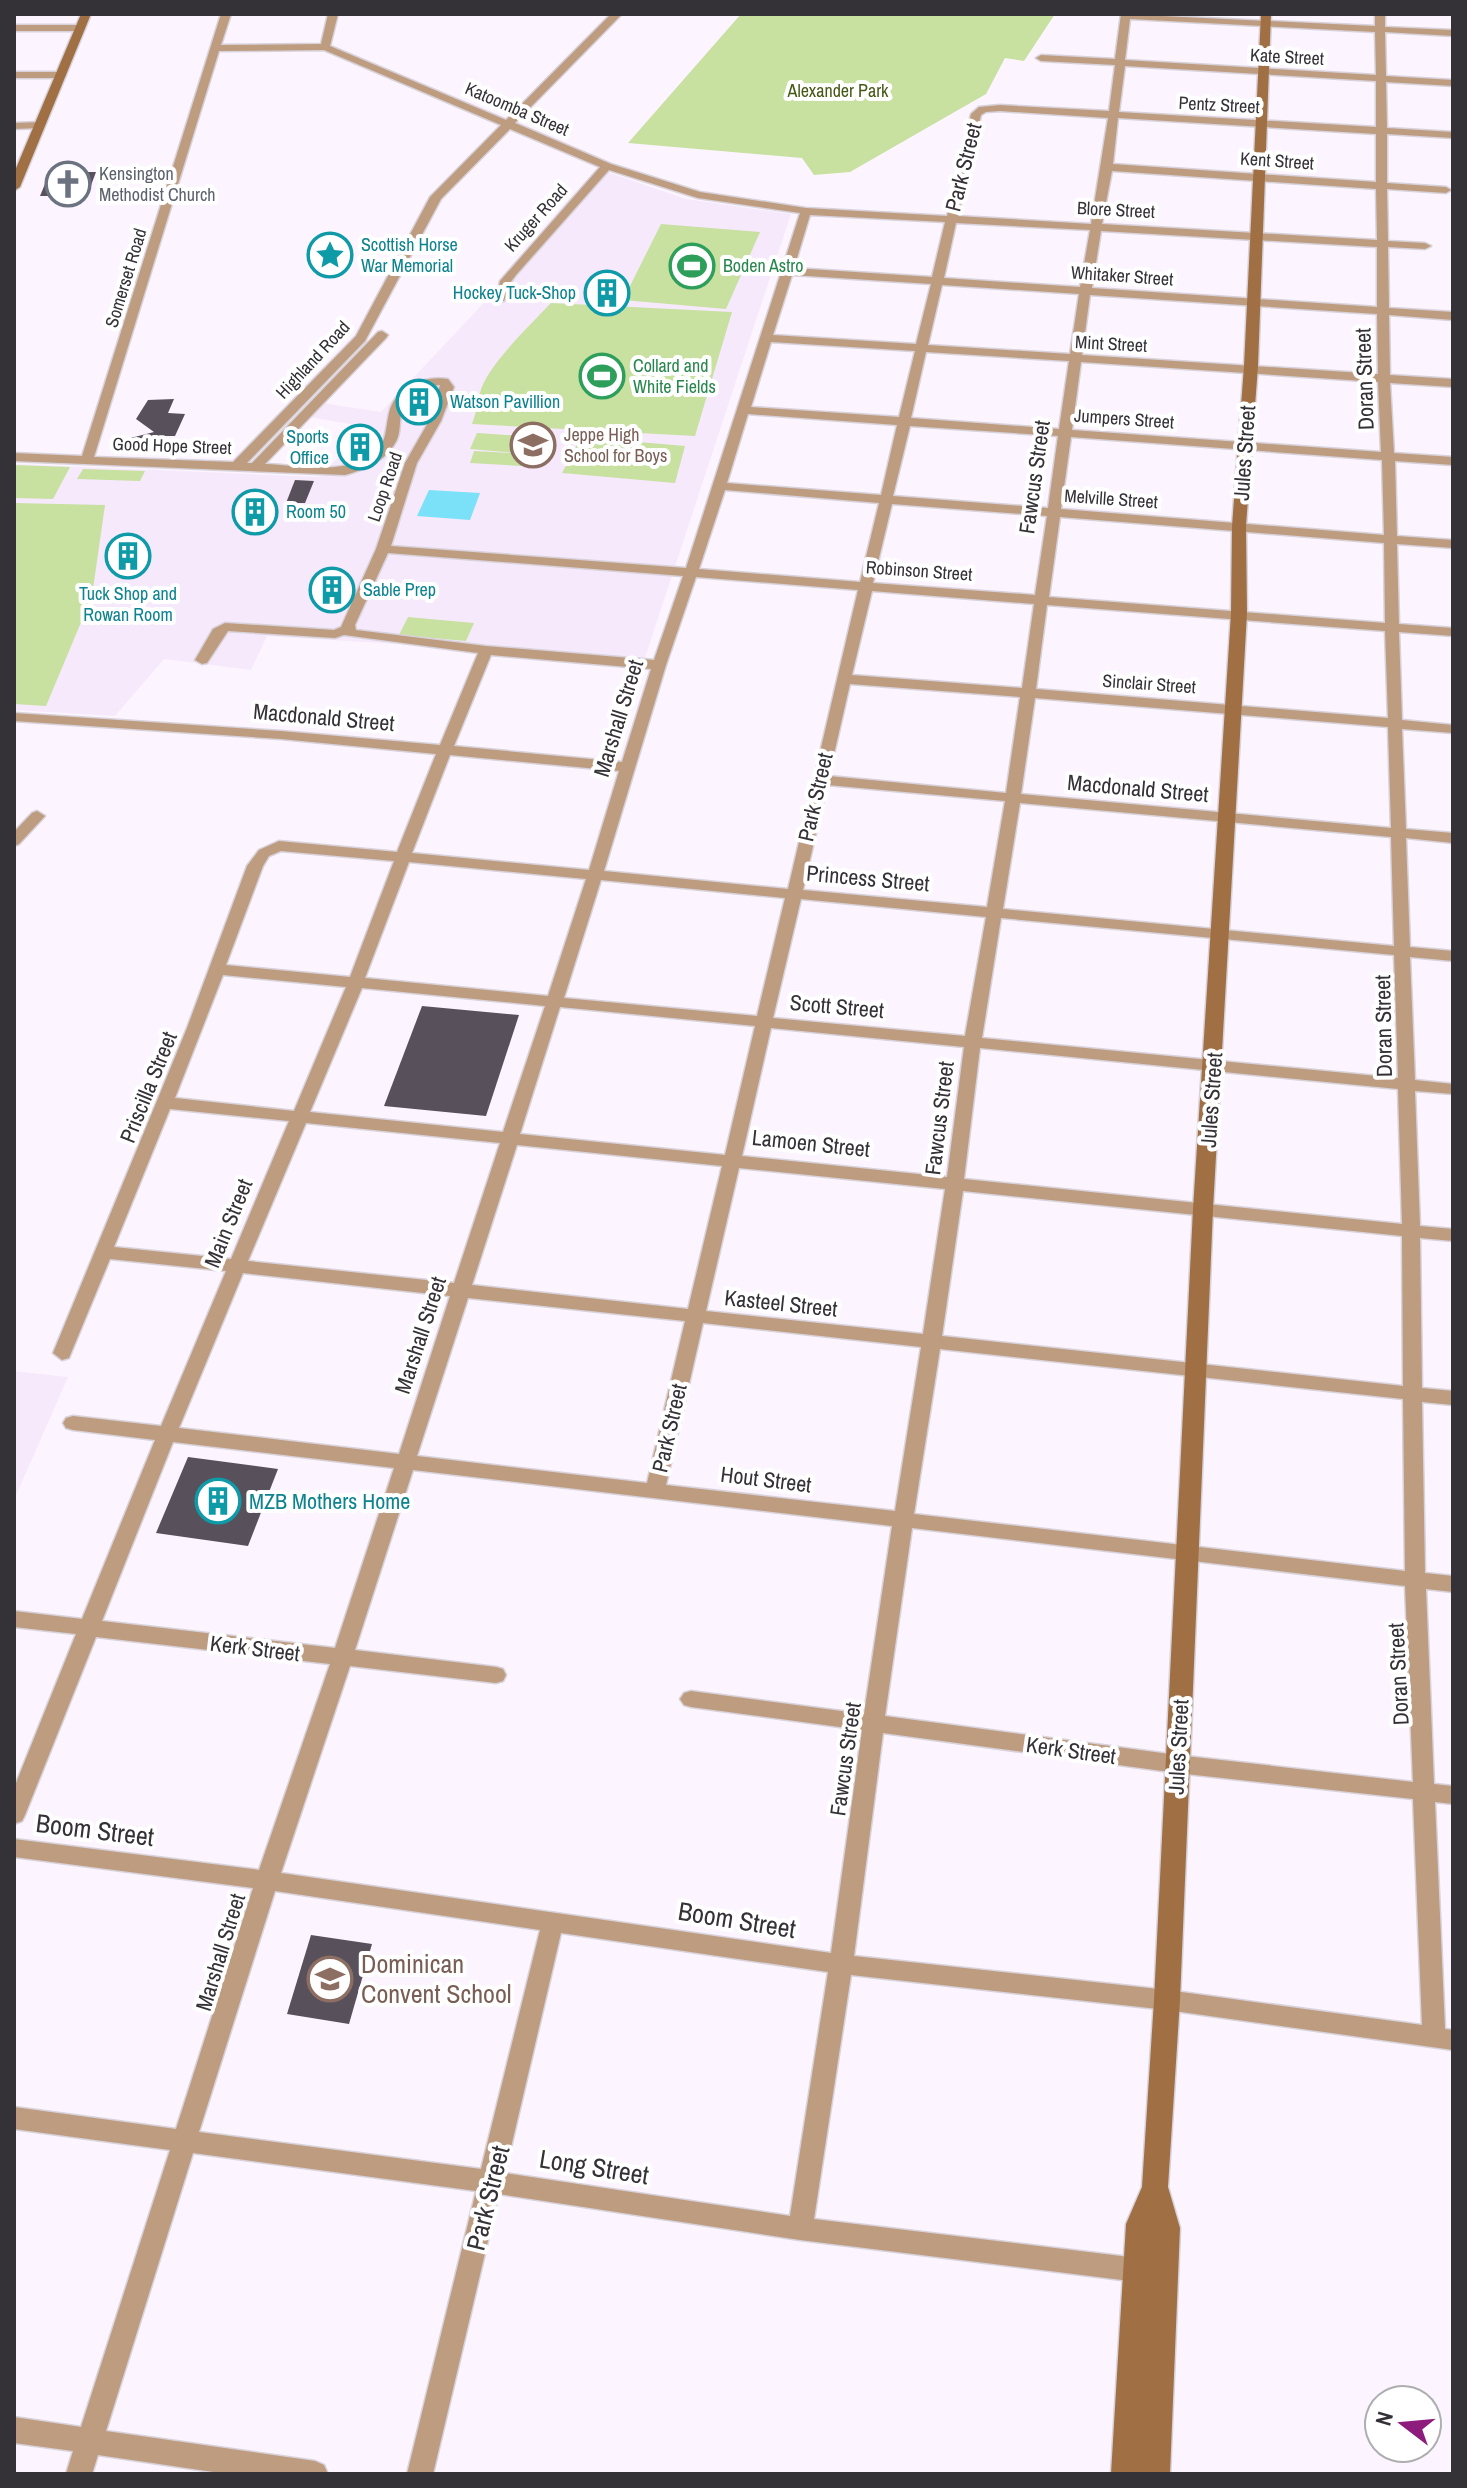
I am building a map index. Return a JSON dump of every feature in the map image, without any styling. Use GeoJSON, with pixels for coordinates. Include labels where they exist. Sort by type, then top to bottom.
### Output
{"type":"FeatureCollection","features":[{"type":"Feature","properties":{"kind":"main road"},"geometry":{"type":"LineString","coordinates":[[15,182],[86,14]]}},
{"type":"Feature","properties":{"kind":"main road","name":"Jules Street"},"geometry":{"type":"LineString","coordinates":[[1126,2474],[1140,2224],[1155,2187],[1167,2000],[1195,1368],[1214,1064],[1231,708],[1239,613],[1239,526],[1250,370],[1266,18]]}},
{"type":"Feature","properties":{"kind":"main road","name":"Jules Street"},"geometry":{"type":"LineString","coordinates":[[1155,2187],[1166,2228],[1155,2474]]}},
{"type":"Feature","properties":{"kind":"street","name":"Somerset Road"},"geometry":{"type":"LineString","coordinates":[[87,460],[226,14]]}},
{"type":"Feature","properties":{"kind":"street"},"geometry":{"type":"LineString","coordinates":[[325,47],[333,14]]}},
{"type":"Feature","properties":{"kind":"street","name":"Highland Road"},"geometry":{"type":"LineString","coordinates":[[236,467],[361,338],[392,284],[430,204],[617,14]]}},
{"type":"Feature","properties":{"kind":"street"},"geometry":{"type":"LineString","coordinates":[[1126,15],[1380,22],[1453,33]]}},
{"type":"Feature","properties":{"kind":"street","name":"Fawcus Street"},"geometry":{"type":"LineString","coordinates":[[800,2229],[955,1182],[973,1041],[996,912],[1085,292],[1107,167],[1126,15]]}},
{"type":"Feature","properties":{"kind":"street","name":"Doran Street"},"geometry":{"type":"LineString","coordinates":[[1380,22],[1384,379],[1389,457],[1411,1230],[1415,1579],[1425,1792],[1444,2039]]}},
{"type":"Feature","properties":{"kind":"street"},"geometry":{"type":"LineString","coordinates":[[14,28],[80,28]]}},
{"type":"Feature","properties":{"kind":"street","name":"Katoomba Street"},"geometry":{"type":"LineString","coordinates":[[216,48],[325,47],[607,166],[698,195],[806,211]]}},
{"type":"Feature","properties":{"kind":"street","name":"Kate Street"},"geometry":{"type":"LineString","coordinates":[[1041,58],[1453,83]]}},
{"type":"Feature","properties":{"kind":"street"},"geometry":{"type":"LineString","coordinates":[[14,75],[61,75]]}},
{"type":"Feature","properties":{"kind":"street","name":"Pentz Street"},"geometry":{"type":"LineString","coordinates":[[983,109],[1453,135]]}},
{"type":"Feature","properties":{"kind":"street","name":"Park Street"},"geometry":{"type":"LineString","coordinates":[[655,1490],[884,499],[938,280],[969,132],[976,114],[983,109]]}},
{"type":"Feature","properties":{"kind":"street"},"geometry":{"type":"LineString","coordinates":[[14,126],[40,125]]}},
{"type":"Feature","properties":{"kind":"street","name":"Kruger Road"},"geometry":{"type":"LineString","coordinates":[[500,299],[504,283],[512,273],[607,166]]}},
{"type":"Feature","properties":{"kind":"street","name":"Kent Street"},"geometry":{"type":"LineString","coordinates":[[1107,167],[1446,190]]}},
{"type":"Feature","properties":{"kind":"street","name":"Blore Street"},"geometry":{"type":"LineString","coordinates":[[806,211],[1425,246]]}},
{"type":"Feature","properties":{"kind":"street","name":"Marshall Street"},"geometry":{"type":"LineString","coordinates":[[79,2474],[267,1880],[342,1659],[806,211]]}},
{"type":"Feature","properties":{"kind":"street","name":"Whitaker Street"},"geometry":{"type":"LineString","coordinates":[[788,271],[1453,316]]}},
{"type":"Feature","properties":{"kind":"street","name":"Highland Road"},"geometry":{"type":"LineString","coordinates":[[255,467],[382,335]]}},
{"type":"Feature","properties":{"kind":"street","name":"Mint Street"},"geometry":{"type":"LineString","coordinates":[[766,338],[1453,383]]}},
{"type":"Feature","properties":{"kind":"street","name":"Loop Road"},"geometry":{"type":"LineString","coordinates":[[329,472],[345,471],[376,457],[393,439],[398,425],[395,414],[406,395],[425,382],[447,383],[443,403],[405,476],[383,549],[348,629]]}},
{"type":"Feature","properties":{"kind":"street","name":"Jumpers Street"},"geometry":{"type":"LineString","coordinates":[[743,410],[1453,461]]}},
{"type":"Feature","properties":{"kind":"street","name":"Good Hope Street"},"geometry":{"type":"LineString","coordinates":[[14,457],[329,472]]}},
{"type":"Feature","properties":{"kind":"street","name":"Melville Street"},"geometry":{"type":"LineString","coordinates":[[719,486],[1453,544]]}},
{"type":"Feature","properties":{"kind":"street","name":"Robinson Street"},"geometry":{"type":"LineString","coordinates":[[383,549],[1453,632]]}},
{"type":"Feature","properties":{"kind":"street"},"geometry":{"type":"LineString","coordinates":[[202,660],[218,632],[225,627],[335,634],[348,629],[352,635],[365,637],[659,665]]}},
{"type":"Feature","properties":{"kind":"street","name":"Main Street"},"geometry":{"type":"LineString","coordinates":[[14,1815],[166,1436],[356,982],[486,650]]}},
{"type":"Feature","properties":{"kind":"street","name":"Sinclair Street"},"geometry":{"type":"LineString","coordinates":[[843,679],[1231,708],[1453,729]]}},
{"type":"Feature","properties":{"kind":"street","name":"Macdonald Street"},"geometry":{"type":"LineString","coordinates":[[14,717],[629,767]]}},
{"type":"Feature","properties":{"kind":"street","name":"Macdonald Street"},"geometry":{"type":"LineString","coordinates":[[820,780],[1453,838]]}},
{"type":"Feature","properties":{"kind":"street"},"geometry":{"type":"LineString","coordinates":[[14,841],[37,816]]}},
{"type":"Feature","properties":{"kind":"street","name":"Princess Street"},"geometry":{"type":"LineString","coordinates":[[279,846],[1453,956]]}},
{"type":"Feature","properties":{"kind":"street","name":"Priscilla Street"},"geometry":{"type":"LineString","coordinates":[[62,1353],[165,1103],[255,866],[264,853],[279,846]]}},
{"type":"Feature","properties":{"kind":"street","name":"Scott Street"},"geometry":{"type":"LineString","coordinates":[[217,969],[1453,1089]]}},
{"type":"Feature","properties":{"kind":"street","name":"Lamoen Street"},"geometry":{"type":"LineString","coordinates":[[165,1103],[1453,1235]]}},
{"type":"Feature","properties":{"kind":"street","name":"Kasteel Street"},"geometry":{"type":"LineString","coordinates":[[105,1252],[1453,1398]]}},
{"type":"Feature","properties":{"kind":"street","name":"Hout Street"},"geometry":{"type":"LineString","coordinates":[[73,1423],[1453,1584]]}},
{"type":"Feature","properties":{"kind":"street","name":"Kerk Street"},"geometry":{"type":"LineString","coordinates":[[14,1619],[496,1675]]}},
{"type":"Feature","properties":{"kind":"street","name":"Kerk Street"},"geometry":{"type":"LineString","coordinates":[[691,1699],[1177,1764],[1453,1795]]}},
{"type":"Feature","properties":{"kind":"street","name":"Boom Street"},"geometry":{"type":"LineString","coordinates":[[14,1848],[267,1880],[841,1964],[1167,2000],[1444,2039]]}},
{"type":"Feature","properties":{"kind":"street","name":"Park Street"},"geometry":{"type":"LineString","coordinates":[[420,2474],[553,1921]]}},
{"type":"Feature","properties":{"kind":"street","name":"Long Street"},"geometry":{"type":"LineString","coordinates":[[14,2118],[492,2182],[800,2229],[1165,2274]]}},
{"type":"Feature","properties":{"kind":"street"},"geometry":{"type":"LineString","coordinates":[[14,2430],[315,2474]]}},
{"type":"Feature","properties":{"kind":"shaded area","name":"Jeppe High School for Boys"},"geometry":{"type":"Polygon","coordinates":[[[607,172],[686,199],[791,214],[643,664],[267,636],[251,670],[164,659],[115,716],[14,710],[14,464],[319,477],[367,427],[309,417],[323,403],[381,412],[607,172]]]}},
{"type":"Feature","properties":{"kind":"shaded area"},"geometry":{"type":"Polygon","coordinates":[[[14,1371],[68,1377],[14,1500],[14,1371]]]}},
{"type":"Feature","properties":{"kind":"green space","name":"Alexander Park"},"geometry":{"type":"Polygon","coordinates":[[[741,14],[1055,14],[1024,61],[1005,58],[986,94],[850,172],[814,175],[802,158],[628,143],[741,14]]]}},
{"type":"Feature","properties":{"kind":"green space","name":"Boden Astro"},"geometry":{"type":"Polygon","coordinates":[[[661,224],[760,232],[726,309],[623,300],[661,224]]]}},
{"type":"Feature","properties":{"kind":"green space","name":"Collard and White Fields"},"geometry":{"type":"Polygon","coordinates":[[[551,303],[732,312],[695,436],[472,424],[480,393],[491,371],[551,303]]]}},
{"type":"Feature","properties":{"kind":"green space"},"geometry":{"type":"Polygon","coordinates":[[[477,433],[551,438],[540,467],[470,463],[474,451],[526,454],[470,449],[477,433]]]}},
{"type":"Feature","properties":{"kind":"green space"},"geometry":{"type":"Polygon","coordinates":[[[581,437],[685,446],[675,483],[562,473],[581,437]]]}},
{"type":"Feature","properties":{"kind":"green space"},"geometry":{"type":"Polygon","coordinates":[[[14,465],[70,467],[53,499],[14,498],[14,465]]]}},
{"type":"Feature","properties":{"kind":"green space"},"geometry":{"type":"Polygon","coordinates":[[[83,469],[145,471],[140,481],[77,479],[83,469]]]}},
{"type":"Feature","properties":{"kind":"green space"},"geometry":{"type":"Polygon","coordinates":[[[14,503],[105,505],[92,596],[46,706],[14,704],[14,503]]]}},
{"type":"Feature","properties":{"kind":"green space"},"geometry":{"type":"Polygon","coordinates":[[[408,617],[474,623],[466,641],[399,635],[408,617]]]}},
{"type":"Feature","properties":{"kind":"water"},"geometry":{"type":"Polygon","coordinates":[[[429,490],[480,493],[470,520],[417,516],[429,490]]]}},
{"type":"Feature","properties":{"kind":"building","name":"Kensington Methodist Church"},"geometry":{"type":"Polygon","coordinates":[[[50,172],[96,172],[87,196],[40,196],[50,172]]]}},
{"type":"Feature","properties":{"kind":"building"},"geometry":{"type":"Polygon","coordinates":[[[174,399],[168,413],[185,414],[175,436],[164,436],[157,448],[148,450],[147,447],[115,446],[115,442],[154,432],[136,419],[148,400],[174,399]]]}},
{"type":"Feature","properties":{"kind":"building"},"geometry":{"type":"Polygon","coordinates":[[[295,480],[314,481],[305,503],[286,503],[295,480]]]}},
{"type":"Feature","properties":{"kind":"building","name":"Sable Prep"},"geometry":{"type":"Polygon","coordinates":[[[326,581],[348,583],[339,599],[316,597],[326,581]]]}},
{"type":"Feature","properties":{"kind":"building"},"geometry":{"type":"Polygon","coordinates":[[[422,1006],[519,1015],[486,1116],[384,1106],[422,1006]]]}},
{"type":"Feature","properties":{"kind":"building","name":"MZB Mothers Home"},"geometry":{"type":"Polygon","coordinates":[[[188,1457],[278,1469],[248,1546],[156,1533],[188,1457]]]}},
{"type":"Feature","properties":{"kind":"building","name":"Dominican Convent School"},"geometry":{"type":"Polygon","coordinates":[[[311,1935],[372,1944],[349,2024],[287,2014],[311,1935]]]}},
{"type":"Feature","properties":{"kind":"place","name":"Kensington Methodist Church"},"geometry":{"type":"Point","coordinates":[68,184]}},
{"type":"Feature","properties":{"kind":"place","name":"Scottish Horse War Memorial"},"geometry":{"type":"Point","coordinates":[330,255]}},
{"type":"Feature","properties":{"kind":"place","name":"Boden Astro"},"geometry":{"type":"Point","coordinates":[692,266]}},
{"type":"Feature","properties":{"kind":"place","name":"Hockey Tuck-Shop"},"geometry":{"type":"Point","coordinates":[607,293]}},
{"type":"Feature","properties":{"kind":"place","name":"Collard and White Fields"},"geometry":{"type":"Point","coordinates":[602,376]}},
{"type":"Feature","properties":{"kind":"place","name":"Watson Pavillion"},"geometry":{"type":"Point","coordinates":[419,402]}},
{"type":"Feature","properties":{"kind":"place","name":"Jeppe High School for Boys"},"geometry":{"type":"Point","coordinates":[533,445]}},
{"type":"Feature","properties":{"kind":"place","name":"Sports Office"},"geometry":{"type":"Point","coordinates":[360,447]}},
{"type":"Feature","properties":{"kind":"place","name":"Room 50"},"geometry":{"type":"Point","coordinates":[255,512]}},
{"type":"Feature","properties":{"kind":"place","name":"Tuck Shop and Rowan Room"},"geometry":{"type":"Point","coordinates":[128,556]}},
{"type":"Feature","properties":{"kind":"place","name":"Sable Prep"},"geometry":{"type":"Point","coordinates":[332,590]}},
{"type":"Feature","properties":{"kind":"place","name":"MZB Mothers Home"},"geometry":{"type":"Point","coordinates":[218,1501]}},
{"type":"Feature","properties":{"kind":"place","name":"Dominican Convent School"},"geometry":{"type":"Point","coordinates":[330,1979]}}]}
